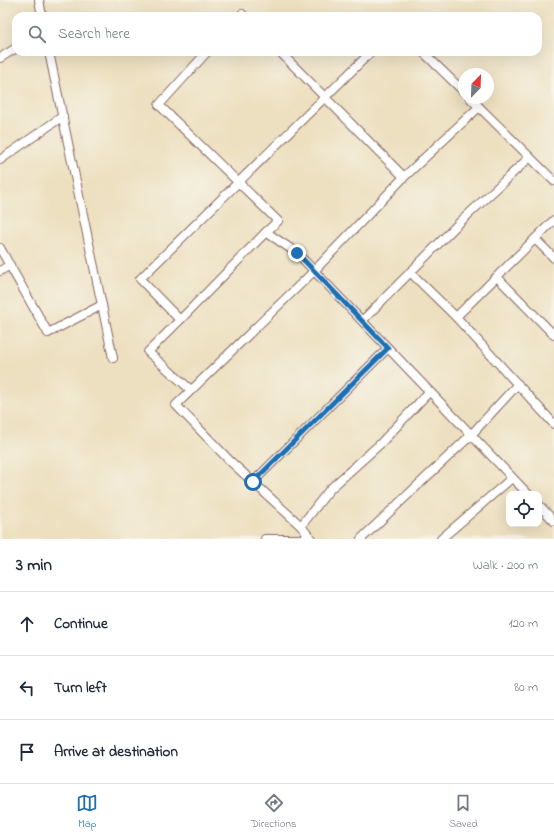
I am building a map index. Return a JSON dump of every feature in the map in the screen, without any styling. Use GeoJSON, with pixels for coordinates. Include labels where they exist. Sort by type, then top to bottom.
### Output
{"type":"FeatureCollection","features":[{"type":"Feature","properties":{"kind":"street"},"geometry":{"type":"LineString","coordinates":[[39,0],[41,12]]}},
{"type":"Feature","properties":{"kind":"street"},"geometry":{"type":"LineString","coordinates":[[0,58],[12,50]]}},
{"type":"Feature","properties":{"kind":"street"},"geometry":{"type":"LineString","coordinates":[[51,56],[113,358]]}},
{"type":"Feature","properties":{"kind":"street"},"geometry":{"type":"LineString","coordinates":[[191,390],[148,352],[278,221],[159,104],[203,56]]}},
{"type":"Feature","properties":{"kind":"street"},"geometry":{"type":"LineString","coordinates":[[284,56],[404,177]]}},
{"type":"Feature","properties":{"kind":"street"},"geometry":{"type":"LineString","coordinates":[[180,320],[140,279],[367,56]]}},
{"type":"Feature","properties":{"kind":"street"},"geometry":{"type":"LineString","coordinates":[[427,56],[458,86]]}},
{"type":"Feature","properties":{"kind":"street"},"geometry":{"type":"LineString","coordinates":[[476,104],[554,181]]}},
{"type":"Feature","properties":{"kind":"street"},"geometry":{"type":"LineString","coordinates":[[311,539],[301,526],[253,482],[176,405],[314,271],[404,177],[479,107]]}},
{"type":"Feature","properties":{"kind":"street"},"geometry":{"type":"LineString","coordinates":[[0,160],[63,116]]}},
{"type":"Feature","properties":{"kind":"street"},"geometry":{"type":"LineString","coordinates":[[362,321],[458,224],[530,157]]}},
{"type":"Feature","properties":{"kind":"street"},"geometry":{"type":"LineString","coordinates":[[456,317],[554,220]]}},
{"type":"Feature","properties":{"kind":"street"},"geometry":{"type":"LineString","coordinates":[[266,232],[297,253],[525,491]]}},
{"type":"Feature","properties":{"kind":"street"},"geometry":{"type":"LineString","coordinates":[[535,239],[554,258]]}},
{"type":"Feature","properties":{"kind":"street"},"geometry":{"type":"LineString","coordinates":[[0,248],[48,333],[102,305]]}},
{"type":"Feature","properties":{"kind":"street"},"geometry":{"type":"LineString","coordinates":[[0,271],[10,265]]}},
{"type":"Feature","properties":{"kind":"street"},"geometry":{"type":"LineString","coordinates":[[410,272],[456,317],[554,424]]}},
{"type":"Feature","properties":{"kind":"street"},"geometry":{"type":"LineString","coordinates":[[497,277],[554,335]]}},
{"type":"Feature","properties":{"kind":"street"},"geometry":{"type":"LineString","coordinates":[[253,482],[388,348]]}},
{"type":"Feature","properties":{"kind":"street"},"geometry":{"type":"LineString","coordinates":[[361,539],[471,435],[518,384]]}},
{"type":"Feature","properties":{"kind":"street"},"geometry":{"type":"LineString","coordinates":[[301,526],[330,489],[380,444],[429,392]]}},
{"type":"Feature","properties":{"kind":"street"},"geometry":{"type":"LineString","coordinates":[[441,539],[512,478]]}},
{"type":"Feature","properties":{"kind":"street"},"geometry":{"type":"LineString","coordinates":[[542,508],[554,521]]}},
{"type":"Feature","properties":{"kind":"street"},"geometry":{"type":"LineString","coordinates":[[265,539],[311,539]]}},
{"type":"Feature","properties":{"kind":"route"},"geometry":{"type":"LineString","coordinates":[[253,482],[388,348],[297,253]]}}]}
